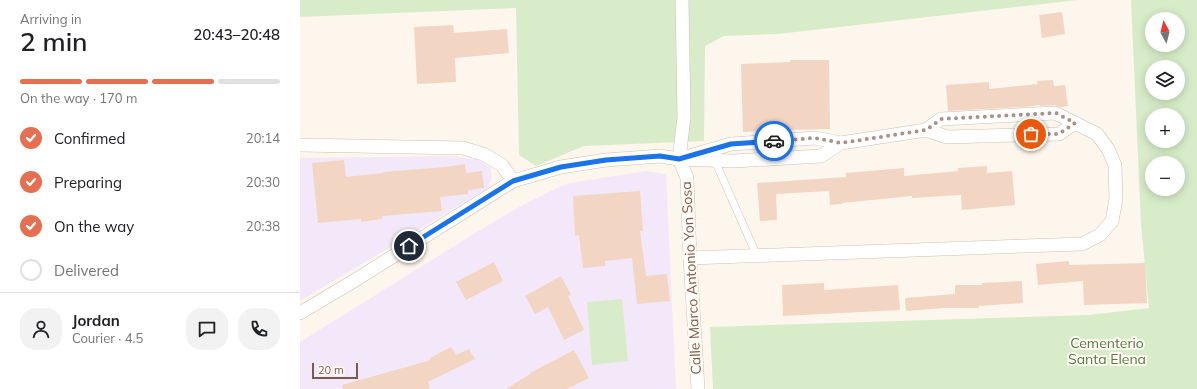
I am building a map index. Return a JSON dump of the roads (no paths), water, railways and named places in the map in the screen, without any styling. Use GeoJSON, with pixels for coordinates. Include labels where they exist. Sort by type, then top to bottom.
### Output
{"type":"FeatureCollection","features":[{"type":"Feature","properties":{"kind":"street","name":"Calle Marco Antonio Yon Sosa"},"geometry":{"type":"LineString","coordinates":[[682,0],[684,117],[679,159],[687,178],[698,389]]}},
{"type":"Feature","properties":{"kind":"street"},"geometry":{"type":"LineString","coordinates":[[690,258],[1082,244],[1100,235],[1112,221],[1116,199],[1115,165],[1108,149],[1097,134],[1056,113],[941,119],[926,130]]}},
{"type":"Feature","properties":{"kind":"street"},"geometry":{"type":"LineString","coordinates":[[679,159],[731,144],[815,138],[841,143],[926,130],[947,137],[1059,134],[1075,123]]}},
{"type":"Feature","properties":{"kind":"street"},"geometry":{"type":"LineString","coordinates":[[300,313],[513,181],[561,167],[606,160],[660,156],[679,159],[734,161],[821,156],[841,143]]}},
{"type":"Feature","properties":{"kind":"street"},"geometry":{"type":"LineString","coordinates":[[300,145],[463,148],[483,154],[502,165],[513,181]]}},
{"type":"Feature","properties":{"kind":"lane"},"geometry":{"type":"LineString","coordinates":[[714,161],[756,256]]}},
{"type":"Feature","properties":{"kind":"park label","name":"Cementerio Santa Elena"},"geometry":{"type":"Point","coordinates":[1107,352]}}]}
